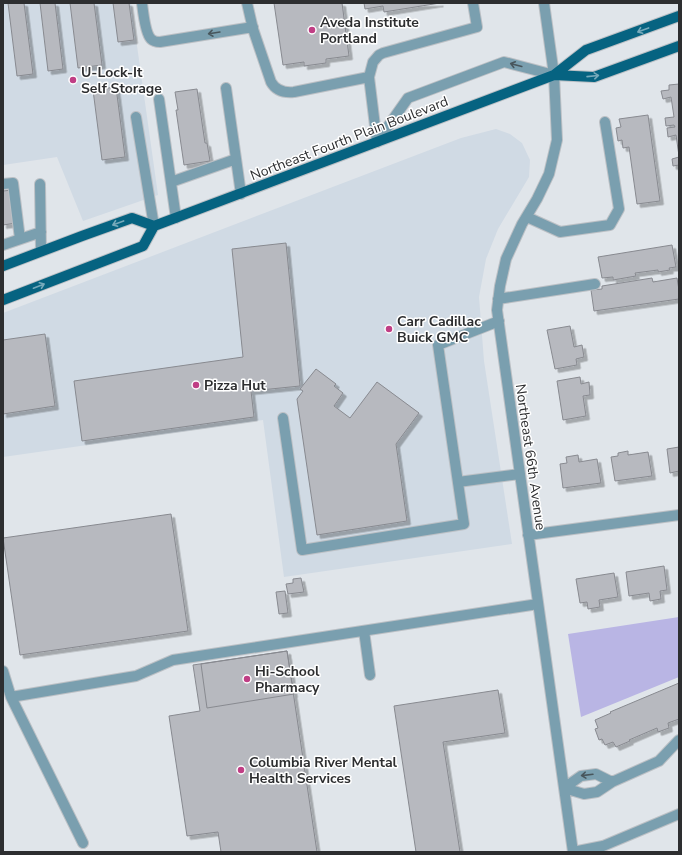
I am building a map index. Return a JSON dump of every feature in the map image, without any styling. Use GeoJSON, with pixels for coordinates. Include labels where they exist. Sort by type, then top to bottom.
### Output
{"type":"FeatureCollection","features":[{"type":"Feature","properties":{"kind":"main road","name":"Northeast Fourth Plain Boulevard"},"geometry":{"type":"LineString","coordinates":[[154,226],[554,75],[586,50],[679,16]]}},
{"type":"Feature","properties":{"kind":"main road","name":"Northeast Fourth Plain Boulevard"},"geometry":{"type":"LineString","coordinates":[[554,75],[594,78],[679,46]]}},
{"type":"Feature","properties":{"kind":"main road"},"geometry":{"type":"LineString","coordinates":[[3,266],[132,218],[154,226],[143,246],[3,300]]}},
{"type":"Feature","properties":{"kind":"street"},"geometry":{"type":"LineString","coordinates":[[142,3],[149,37],[156,42],[253,27]]}},
{"type":"Feature","properties":{"kind":"street"},"geometry":{"type":"LineString","coordinates":[[247,3],[253,27],[271,82],[279,91],[286,93],[294,92],[369,77]]}},
{"type":"Feature","properties":{"kind":"street"},"geometry":{"type":"LineString","coordinates":[[377,142],[369,77],[373,62],[380,54],[477,27],[473,3]]}},
{"type":"Feature","properties":{"kind":"street","name":"Northeast 66th Avenue"},"geometry":{"type":"LineString","coordinates":[[544,3],[554,75],[557,140],[550,174],[522,224],[506,259],[500,286],[497,310],[573,852]]}},
{"type":"Feature","properties":{"kind":"street"},"geometry":{"type":"LineString","coordinates":[[377,142],[408,98],[504,62],[554,75]]}},
{"type":"Feature","properties":{"kind":"street"},"geometry":{"type":"LineString","coordinates":[[226,88],[241,194]]}},
{"type":"Feature","properties":{"kind":"street"},"geometry":{"type":"LineString","coordinates":[[159,99],[176,218]]}},
{"type":"Feature","properties":{"kind":"street"},"geometry":{"type":"LineString","coordinates":[[136,117],[154,226]]}},
{"type":"Feature","properties":{"kind":"street"},"geometry":{"type":"LineString","coordinates":[[527,216],[560,232],[610,225],[619,209],[605,122]]}},
{"type":"Feature","properties":{"kind":"street"},"geometry":{"type":"LineString","coordinates":[[171,182],[236,159]]}},
{"type":"Feature","properties":{"kind":"street"},"geometry":{"type":"LineString","coordinates":[[3,184],[13,183],[20,239]]}},
{"type":"Feature","properties":{"kind":"street"},"geometry":{"type":"LineString","coordinates":[[40,184],[41,251]]}},
{"type":"Feature","properties":{"kind":"street"},"geometry":{"type":"LineString","coordinates":[[3,245],[41,232]]}},
{"type":"Feature","properties":{"kind":"street"},"geometry":{"type":"LineString","coordinates":[[498,299],[595,284]]}},
{"type":"Feature","properties":{"kind":"street"},"geometry":{"type":"LineString","coordinates":[[283,418],[302,550],[464,524],[438,345],[498,321]]}},
{"type":"Feature","properties":{"kind":"street"},"geometry":{"type":"LineString","coordinates":[[458,482],[520,474]]}},
{"type":"Feature","properties":{"kind":"street"},"geometry":{"type":"LineString","coordinates":[[528,535],[679,515]]}},
{"type":"Feature","properties":{"kind":"street"},"geometry":{"type":"LineString","coordinates":[[11,697],[136,676],[174,660],[538,604]]}},
{"type":"Feature","properties":{"kind":"street"},"geometry":{"type":"LineString","coordinates":[[364,631],[370,675]]}},
{"type":"Feature","properties":{"kind":"street"},"geometry":{"type":"LineString","coordinates":[[3,671],[11,697],[83,843]]}},
{"type":"Feature","properties":{"kind":"street"},"geometry":{"type":"LineString","coordinates":[[564,788],[584,794],[598,792],[612,782],[659,761],[679,740]]}},
{"type":"Feature","properties":{"kind":"street"},"geometry":{"type":"LineString","coordinates":[[564,788],[581,776],[596,774],[612,782]]}},
{"type":"Feature","properties":{"kind":"street"},"geometry":{"type":"LineString","coordinates":[[573,852],[603,846],[679,814]]}},
{"type":"Feature","properties":{"kind":"shaded area","name":"U-Lock-It Self Storage"},"geometry":{"type":"Polygon","coordinates":[[[3,3],[131,3],[158,195],[83,221],[57,157],[3,165],[3,3]]]}},
{"type":"Feature","properties":{"kind":"shaded area","name":"Carr Cadillac Buick GMC"},"geometry":{"type":"Polygon","coordinates":[[[496,129],[510,134],[522,143],[530,160],[529,177],[498,229],[486,259],[479,297],[484,361],[512,544],[284,577],[263,420],[3,457],[3,313],[461,138],[496,129]]]}},
{"type":"Feature","properties":{"kind":"shaded area"},"geometry":{"type":"Polygon","coordinates":[[[679,617],[679,677],[581,717],[568,634],[679,617]]]}},
{"type":"Feature","properties":{"kind":"building"},"geometry":{"type":"Polygon","coordinates":[[[8,3],[24,3],[33,74],[17,76],[8,3]]]}},
{"type":"Feature","properties":{"kind":"building"},"geometry":{"type":"Polygon","coordinates":[[[40,3],[55,3],[63,69],[48,71],[40,3]]]}},
{"type":"Feature","properties":{"kind":"building"},"geometry":{"type":"Polygon","coordinates":[[[70,3],[94,3],[102,65],[78,68],[70,3]]]}},
{"type":"Feature","properties":{"kind":"building"},"geometry":{"type":"Polygon","coordinates":[[[113,3],[129,3],[134,40],[118,42],[113,3]]]}},
{"type":"Feature","properties":{"kind":"building","name":"Aveda Institute Portland"},"geometry":{"type":"Polygon","coordinates":[[[274,3],[342,3],[349,56],[326,59],[326,63],[304,66],[304,62],[283,65],[274,3]]]}},
{"type":"Feature","properties":{"kind":"building"},"geometry":{"type":"Polygon","coordinates":[[[364,3],[440,3],[384,12],[383,6],[365,9],[364,3]]]}},
{"type":"Feature","properties":{"kind":"building"},"geometry":{"type":"Polygon","coordinates":[[[679,84],[679,156],[676,135],[668,137],[667,128],[675,127],[674,125],[666,126],[665,118],[674,117],[671,97],[663,99],[661,91],[669,90],[669,85],[679,84]]]}},
{"type":"Feature","properties":{"kind":"building"},"geometry":{"type":"Polygon","coordinates":[[[116,87],[125,157],[102,160],[93,90],[116,87]]]}},
{"type":"Feature","properties":{"kind":"building"},"geometry":{"type":"Polygon","coordinates":[[[197,89],[205,143],[207,143],[210,161],[184,165],[176,110],[178,110],[175,92],[197,89]]]}},
{"type":"Feature","properties":{"kind":"building"},"geometry":{"type":"Polygon","coordinates":[[[648,115],[660,201],[637,204],[629,147],[623,148],[622,140],[618,141],[616,128],[621,127],[619,119],[648,115]]]}},
{"type":"Feature","properties":{"kind":"building"},"geometry":{"type":"Polygon","coordinates":[[[679,157],[679,165],[673,166],[672,159],[679,157]]]}},
{"type":"Feature","properties":{"kind":"building"},"geometry":{"type":"Polygon","coordinates":[[[12,190],[16,223],[3,225],[3,191],[12,190]]]}},
{"type":"Feature","properties":{"kind":"building"},"geometry":{"type":"Polygon","coordinates":[[[286,243],[300,386],[251,391],[254,417],[82,441],[74,381],[243,357],[232,249],[286,243]]]}},
{"type":"Feature","properties":{"kind":"building"},"geometry":{"type":"Polygon","coordinates":[[[672,245],[676,267],[669,268],[670,270],[635,273],[636,276],[613,280],[613,277],[602,278],[598,257],[672,245]]]}},
{"type":"Feature","properties":{"kind":"building"},"geometry":{"type":"Polygon","coordinates":[[[652,278],[653,282],[677,278],[679,299],[594,311],[591,290],[602,289],[602,286],[652,278]]]}},
{"type":"Feature","properties":{"kind":"building"},"geometry":{"type":"Polygon","coordinates":[[[570,326],[574,347],[582,345],[584,357],[576,359],[577,365],[555,369],[547,330],[570,326]]]}},
{"type":"Feature","properties":{"kind":"building"},"geometry":{"type":"Polygon","coordinates":[[[45,334],[55,406],[3,414],[3,340],[45,334]]]}},
{"type":"Feature","properties":{"kind":"building"},"geometry":{"type":"Polygon","coordinates":[[[316,369],[336,384],[334,386],[343,393],[334,406],[350,418],[377,382],[419,413],[396,444],[407,521],[317,535],[297,399],[303,391],[300,389],[316,369]]]}},
{"type":"Feature","properties":{"kind":"building"},"geometry":{"type":"Polygon","coordinates":[[[580,377],[581,384],[589,382],[590,395],[583,396],[586,416],[563,420],[557,381],[580,377]]]}},
{"type":"Feature","properties":{"kind":"building"},"geometry":{"type":"Polygon","coordinates":[[[679,447],[679,471],[670,473],[667,449],[679,447]]]}},
{"type":"Feature","properties":{"kind":"building"},"geometry":{"type":"Polygon","coordinates":[[[628,451],[628,455],[648,452],[652,476],[615,481],[611,457],[618,456],[618,453],[628,451]]]}},
{"type":"Feature","properties":{"kind":"building"},"geometry":{"type":"Polygon","coordinates":[[[578,455],[579,462],[597,459],[601,483],[563,488],[560,464],[567,463],[566,457],[578,455]]]}},
{"type":"Feature","properties":{"kind":"building"},"geometry":{"type":"Polygon","coordinates":[[[171,514],[188,631],[20,655],[3,538],[171,514]]]}},
{"type":"Feature","properties":{"kind":"building"},"geometry":{"type":"Polygon","coordinates":[[[664,566],[667,590],[660,591],[661,599],[650,601],[649,593],[629,596],[626,572],[664,566]]]}},
{"type":"Feature","properties":{"kind":"building"},"geometry":{"type":"Polygon","coordinates":[[[614,573],[618,597],[599,600],[600,607],[588,609],[587,602],[580,603],[576,579],[614,573]]]}},
{"type":"Feature","properties":{"kind":"building"},"geometry":{"type":"Polygon","coordinates":[[[301,578],[304,592],[288,594],[286,584],[293,583],[293,579],[301,578]]]}},
{"type":"Feature","properties":{"kind":"building"},"geometry":{"type":"Polygon","coordinates":[[[285,591],[288,613],[279,614],[276,592],[285,591]]]}},
{"type":"Feature","properties":{"kind":"building","name":"Columbia River Mental Health Services"},"geometry":{"type":"Polygon","coordinates":[[[287,651],[317,852],[221,852],[218,832],[187,836],[169,716],[200,711],[193,665],[287,651]]]}},
{"type":"Feature","properties":{"kind":"building","name":"Hi-School Pharmacy"},"geometry":{"type":"Polygon","coordinates":[[[287,651],[294,694],[207,708],[201,664],[287,651]]]}},
{"type":"Feature","properties":{"kind":"building"},"geometry":{"type":"Polygon","coordinates":[[[679,683],[679,719],[668,723],[669,728],[658,732],[657,728],[616,747],[613,742],[605,745],[602,739],[599,740],[595,729],[598,728],[595,720],[611,713],[610,712],[679,683]]]}},
{"type":"Feature","properties":{"kind":"building"},"geometry":{"type":"Polygon","coordinates":[[[498,690],[505,733],[443,742],[460,852],[416,852],[394,706],[498,690]]]}},
{"type":"Feature","properties":{"kind":"place","name":"Aveda Institute Portland"},"geometry":{"type":"Point","coordinates":[312,30]}},
{"type":"Feature","properties":{"kind":"place","name":"U-Lock-It Self Storage"},"geometry":{"type":"Point","coordinates":[73,80]}},
{"type":"Feature","properties":{"kind":"place","name":"Carr Cadillac Buick GMC"},"geometry":{"type":"Point","coordinates":[389,329]}},
{"type":"Feature","properties":{"kind":"place","name":"Pizza Hut"},"geometry":{"type":"Point","coordinates":[196,385]}},
{"type":"Feature","properties":{"kind":"place","name":"Hi-School Pharmacy"},"geometry":{"type":"Point","coordinates":[247,679]}},
{"type":"Feature","properties":{"kind":"place","name":"Columbia River Mental Health Services"},"geometry":{"type":"Point","coordinates":[241,770]}}]}
